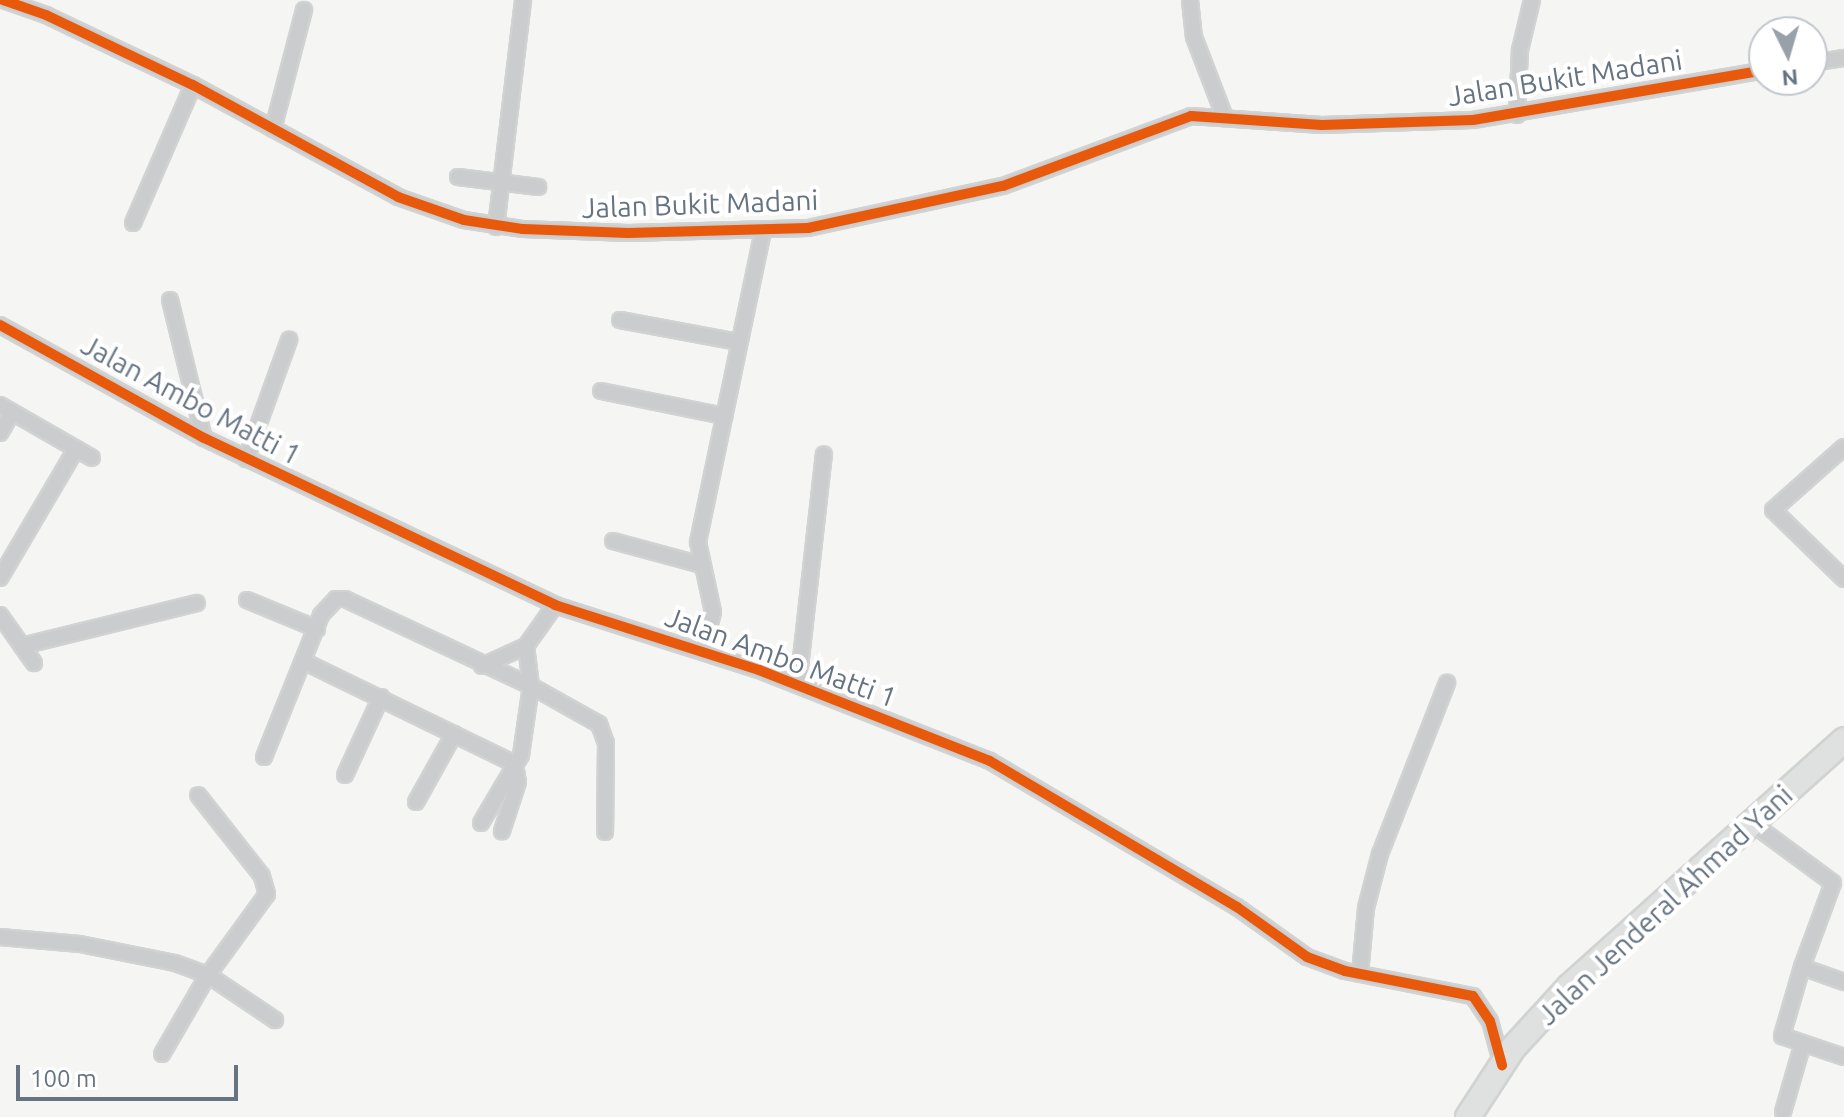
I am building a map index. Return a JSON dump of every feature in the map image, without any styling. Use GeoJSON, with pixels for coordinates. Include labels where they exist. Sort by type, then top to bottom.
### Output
{"type":"FeatureCollection","features":[{"type":"Feature","properties":{"kind":"highway","name":"Jalan Jenderal Ahmad Yani"},"geometry":{"type":"LineString","coordinates":[[1468,1117],[1502,1065],[1569,987],[1844,740]]}},
{"type":"Feature","properties":{"kind":"street","name":"Jalan Bukit Madani"},"geometry":{"type":"LineString","coordinates":[[3,0],[57,20],[193,85],[398,197],[496,227],[628,233],[763,231],[856,220],[1003,186],[1172,122],[1224,115],[1322,125],[1517,115],[1748,73]]}},
{"type":"Feature","properties":{"kind":"street"},"geometry":{"type":"LineString","coordinates":[[496,227],[523,0]]}},
{"type":"Feature","properties":{"kind":"street"},"geometry":{"type":"LineString","coordinates":[[1190,0],[1194,37],[1224,115]]}},
{"type":"Feature","properties":{"kind":"street"},"geometry":{"type":"LineString","coordinates":[[1517,115],[1520,50],[1532,0]]}},
{"type":"Feature","properties":{"kind":"street"},"geometry":{"type":"LineString","coordinates":[[273,129],[304,10]]}},
{"type":"Feature","properties":{"kind":"street"},"geometry":{"type":"LineString","coordinates":[[133,223],[193,85]]}},
{"type":"Feature","properties":{"kind":"street"},"geometry":{"type":"LineString","coordinates":[[458,177],[538,187]]}},
{"type":"Feature","properties":{"kind":"street"},"geometry":{"type":"LineString","coordinates":[[703,652],[713,612],[698,542],[763,231]]}},
{"type":"Feature","properties":{"kind":"street"},"geometry":{"type":"LineString","coordinates":[[170,300],[204,438]]}},
{"type":"Feature","properties":{"kind":"street"},"geometry":{"type":"LineString","coordinates":[[620,320],[739,342]]}},
{"type":"Feature","properties":{"kind":"street","name":"Jalan Ambo Matti 1"},"geometry":{"type":"LineString","coordinates":[[0,325],[204,438],[555,605],[798,685],[990,761],[1237,907],[1307,957],[1360,974],[1473,996],[1490,1021],[1502,1065]]}},
{"type":"Feature","properties":{"kind":"street"},"geometry":{"type":"LineString","coordinates":[[246,459],[289,340]]}},
{"type":"Feature","properties":{"kind":"street"},"geometry":{"type":"LineString","coordinates":[[601,391],[724,416]]}},
{"type":"Feature","properties":{"kind":"street"},"geometry":{"type":"LineString","coordinates":[[0,433],[6,408],[92,458]]}},
{"type":"Feature","properties":{"kind":"street"},"geometry":{"type":"LineString","coordinates":[[1841,570],[1773,510],[1844,447]]}},
{"type":"Feature","properties":{"kind":"street"},"geometry":{"type":"LineString","coordinates":[[0,578],[76,449]]}},
{"type":"Feature","properties":{"kind":"street"},"geometry":{"type":"LineString","coordinates":[[798,685],[824,454]]}},
{"type":"Feature","properties":{"kind":"street"},"geometry":{"type":"LineString","coordinates":[[613,541],[702,565]]}},
{"type":"Feature","properties":{"kind":"street"},"geometry":{"type":"LineString","coordinates":[[264,757],[325,609],[336,599],[345,599],[377,610],[482,666],[531,686],[584,714],[604,734],[605,832]]}},
{"type":"Feature","properties":{"kind":"street"},"geometry":{"type":"LineString","coordinates":[[247,600],[317,629]]}},
{"type":"Feature","properties":{"kind":"street"},"geometry":{"type":"LineString","coordinates":[[22,646],[197,603]]}},
{"type":"Feature","properties":{"kind":"street"},"geometry":{"type":"LineString","coordinates":[[482,666],[526,646],[555,605]]}},
{"type":"Feature","properties":{"kind":"street"},"geometry":{"type":"LineString","coordinates":[[0,615],[34,663]]}},
{"type":"Feature","properties":{"kind":"street"},"geometry":{"type":"LineString","coordinates":[[481,823],[515,764],[525,736],[531,686],[526,646]]}},
{"type":"Feature","properties":{"kind":"street"},"geometry":{"type":"LineString","coordinates":[[303,661],[515,764]]}},
{"type":"Feature","properties":{"kind":"street"},"geometry":{"type":"LineString","coordinates":[[1360,974],[1366,908],[1380,854],[1447,683]]}},
{"type":"Feature","properties":{"kind":"street"},"geometry":{"type":"LineString","coordinates":[[345,775],[381,697]]}},
{"type":"Feature","properties":{"kind":"street"},"geometry":{"type":"LineString","coordinates":[[416,802],[454,734]]}},
{"type":"Feature","properties":{"kind":"street"},"geometry":{"type":"LineString","coordinates":[[502,831],[518,782],[515,764]]}},
{"type":"Feature","properties":{"kind":"street"},"geometry":{"type":"LineString","coordinates":[[162,1054],[208,975],[267,894],[255,866],[198,795]]}},
{"type":"Feature","properties":{"kind":"street"},"geometry":{"type":"LineString","coordinates":[[1753,824],[1833,883],[1780,1031],[1787,1042],[1844,1057]]}},
{"type":"Feature","properties":{"kind":"street"},"geometry":{"type":"LineString","coordinates":[[0,937],[80,944],[175,963],[208,975],[275,1020]]}},
{"type":"Feature","properties":{"kind":"street"},"geometry":{"type":"LineString","coordinates":[[1802,967],[1844,982]]}},
{"type":"Feature","properties":{"kind":"street"},"geometry":{"type":"LineString","coordinates":[[1783,1112],[1802,1046]]}},
{"type":"Feature","properties":{"kind":"cycle path"},"geometry":{"type":"LineString","coordinates":[[3,0],[46,15],[193,85],[398,197],[464,220],[523,229],[628,233],[808,228],[1003,186],[1191,116],[1322,125],[1473,120],[1748,73]]}},
{"type":"Feature","properties":{"kind":"cycle path"},"geometry":{"type":"LineString","coordinates":[[0,325],[204,438],[555,605],[759,670],[990,761],[1237,907],[1307,957],[1345,971],[1473,996],[1490,1021],[1502,1065]]}}]}
